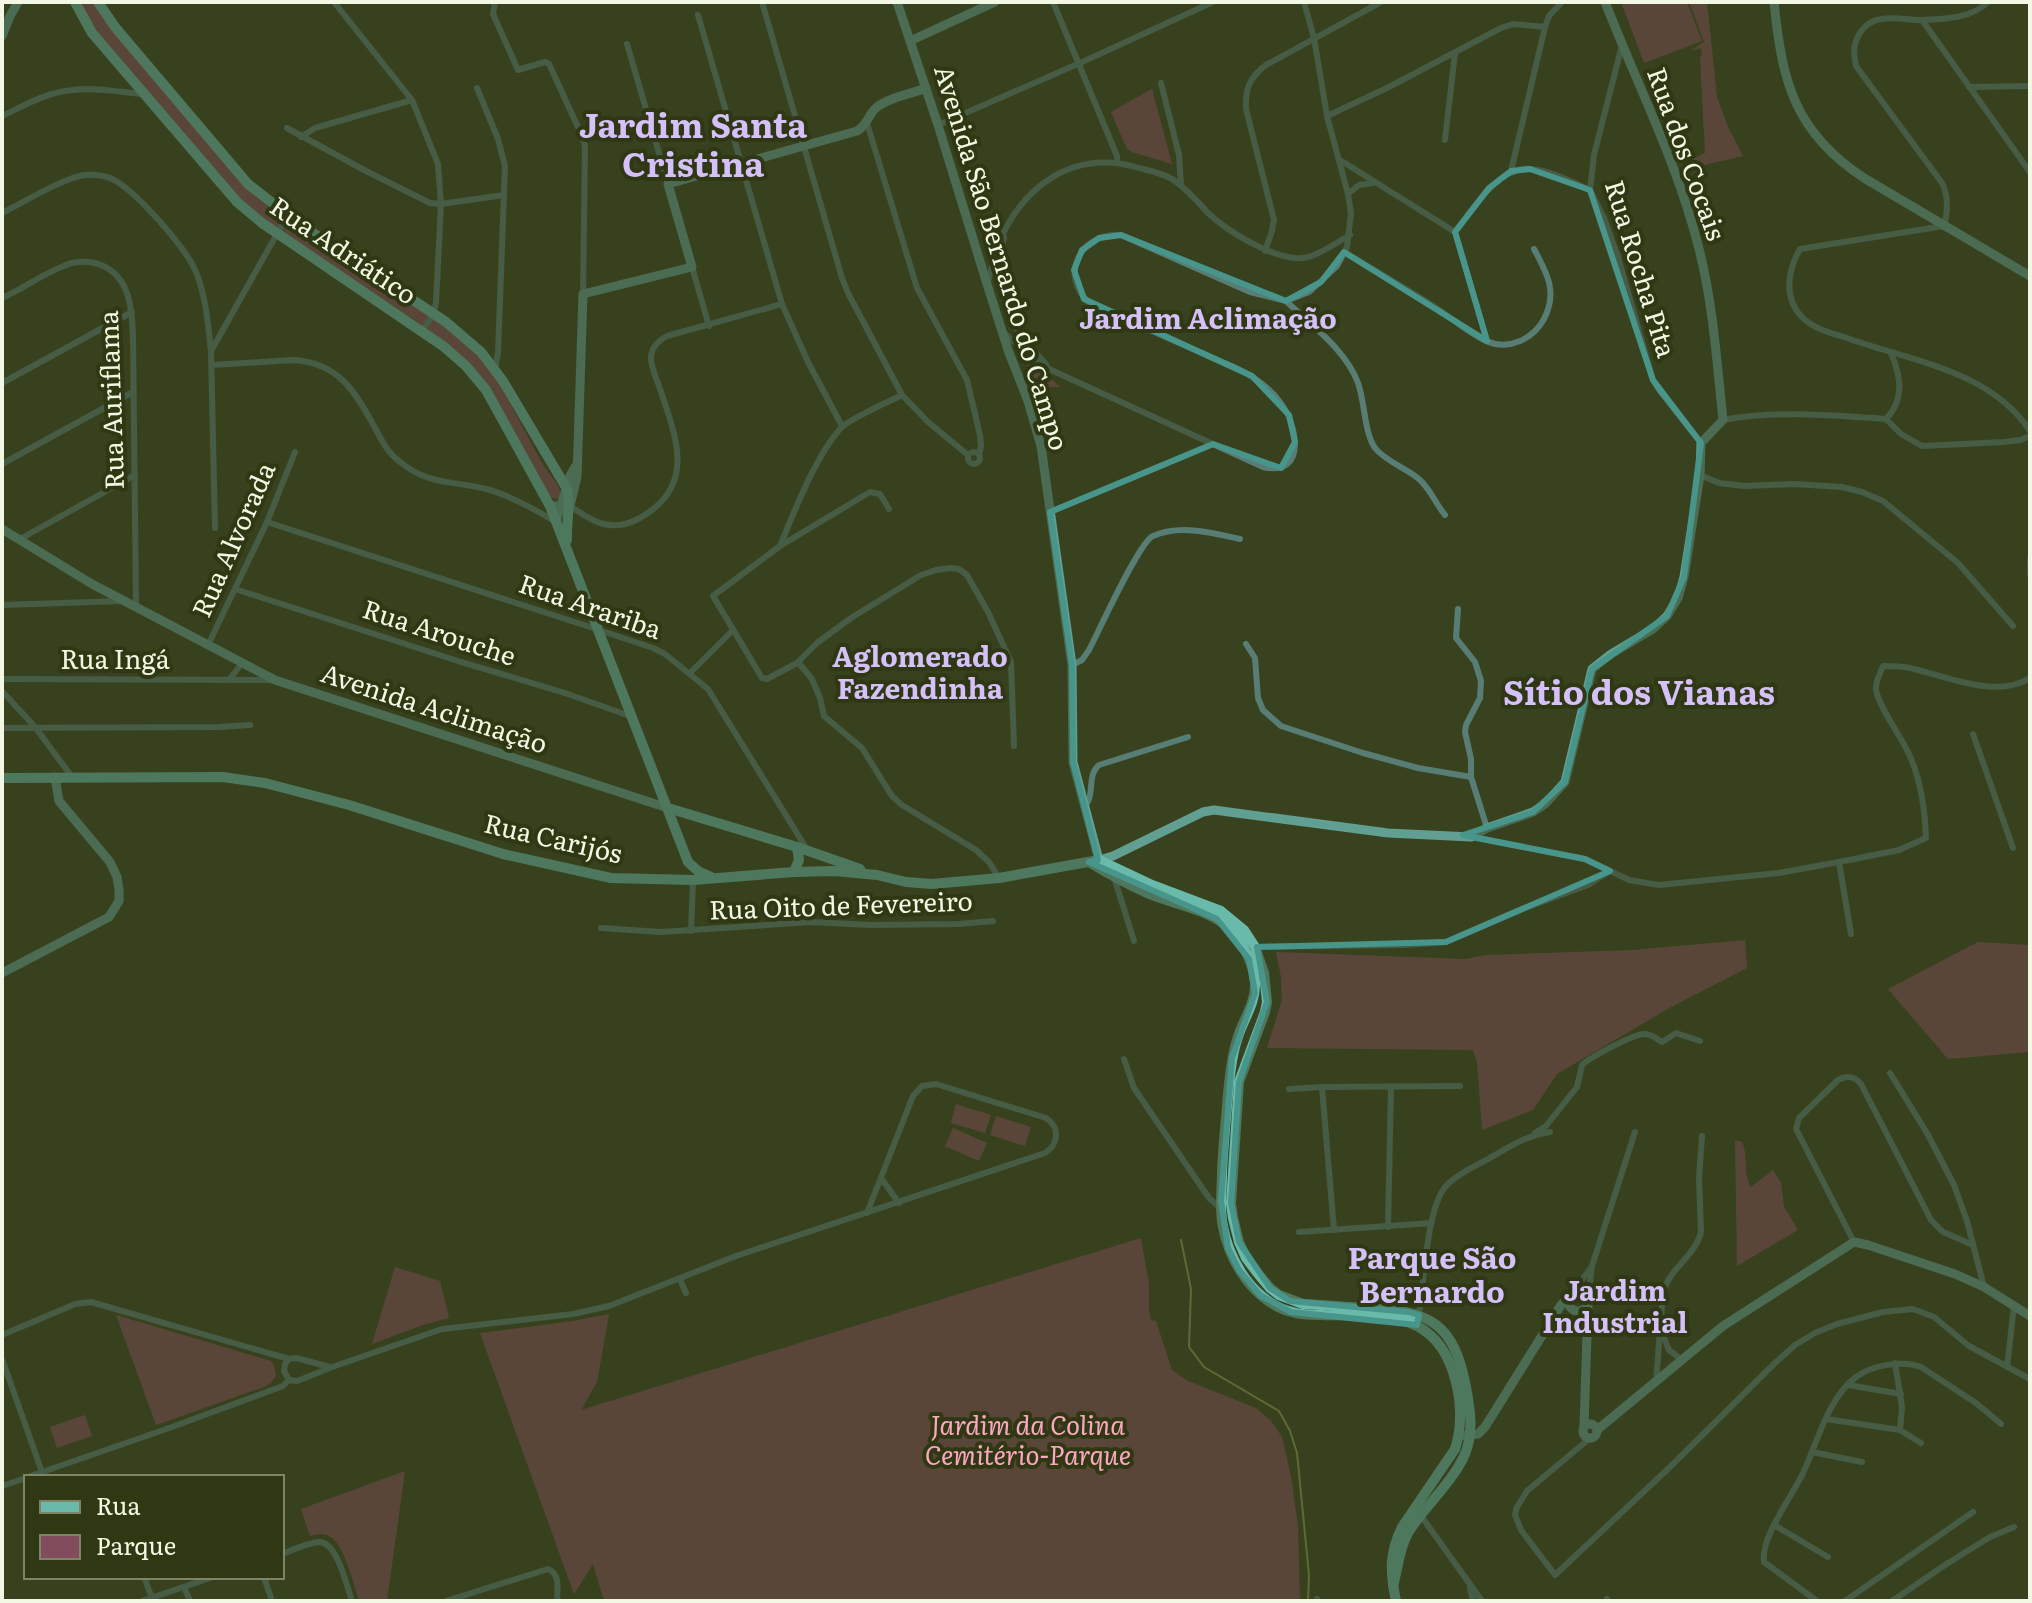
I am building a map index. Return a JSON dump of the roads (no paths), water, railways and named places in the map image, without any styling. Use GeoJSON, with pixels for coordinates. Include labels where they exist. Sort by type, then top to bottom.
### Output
{"type":"FeatureCollection","features":[{"type":"Feature","properties":{"kind":"main road","name":"Rua Adriático"},"geometry":{"type":"LineString","coordinates":[[75,2],[92,33],[142,94],[250,215],[422,331],[455,356],[486,390],[561,506],[566,523],[567,546]]}},
{"type":"Feature","properties":{"kind":"main road","name":"Rua Adriático"},"geometry":{"type":"LineString","coordinates":[[98,2],[115,27],[175,94],[248,184],[287,216],[434,313],[462,334],[495,369],[567,489],[556,522],[688,862]]}},
{"type":"Feature","properties":{"kind":"main road","name":"Rua Carijós"},"geometry":{"type":"LineString","coordinates":[[2,778],[223,777],[265,783],[349,805],[503,854],[611,878],[693,880],[835,871],[920,884],[999,878],[1094,861]]}},
{"type":"Feature","properties":{"kind":"main road","name":"Avenida Aclimação"},"geometry":{"type":"LineString","coordinates":[[668,808],[877,875]]}},
{"type":"Feature","properties":{"kind":"main road"},"geometry":{"type":"LineString","coordinates":[[794,872],[802,849]]}},
{"type":"Feature","properties":{"kind":"main road"},"geometry":{"type":"LineString","coordinates":[[1094,861],[1114,877],[1148,893],[1208,914],[1240,932]]}},
{"type":"Feature","properties":{"kind":"main road"},"geometry":{"type":"LineString","coordinates":[[1094,861],[1211,906],[1230,917],[1255,947],[1264,973],[1267,1002],[1239,1082],[1231,1203],[1239,1242],[1246,1258],[1270,1288],[1290,1301],[1397,1309],[1418,1320],[1435,1324],[1456,1351],[1469,1406],[1461,1460],[1418,1511],[1403,1543],[1393,1586],[1396,1601]]}},
{"type":"Feature","properties":{"kind":"main road"},"geometry":{"type":"LineString","coordinates":[[668,880],[682,873],[688,862],[714,879]]}},
{"type":"Feature","properties":{"kind":"main road"},"geometry":{"type":"LineString","coordinates":[[1240,932],[1255,981],[1255,993],[1232,1058],[1223,1137],[1221,1209],[1228,1248],[1239,1270],[1260,1295],[1291,1312],[1418,1320]]}},
{"type":"Feature","properties":{"kind":"street"},"geometry":{"type":"LineString","coordinates":[[2,36],[18,2]]}},
{"type":"Feature","properties":{"kind":"street"},"geometry":{"type":"LineString","coordinates":[[334,2],[412,100],[438,164],[441,204],[434,313],[422,331]]}},
{"type":"Feature","properties":{"kind":"street"},"geometry":{"type":"LineString","coordinates":[[495,2],[493,14],[518,70],[545,62],[549,64],[585,147],[577,477],[561,506],[599,524],[620,525],[652,510],[674,483],[679,457],[651,362],[654,346],[667,336],[782,304]]}},
{"type":"Feature","properties":{"kind":"street"},"geometry":{"type":"LineString","coordinates":[[762,2],[842,278],[902,395],[974,464],[979,461],[981,446],[967,380],[917,288],[867,123]]}},
{"type":"Feature","properties":{"kind":"street","name":"Avenida São Bernardo do Campo"},"geometry":{"type":"LineString","coordinates":[[897,2],[1041,446],[1072,665],[1073,762],[1094,861]]}},
{"type":"Feature","properties":{"kind":"street"},"geometry":{"type":"LineString","coordinates":[[910,41],[995,2]]}},
{"type":"Feature","properties":{"kind":"street"},"geometry":{"type":"LineString","coordinates":[[1053,2],[1117,156],[1117,163]]}},
{"type":"Feature","properties":{"kind":"street"},"geometry":{"type":"LineString","coordinates":[[938,125],[1213,2]]}},
{"type":"Feature","properties":{"kind":"street"},"geometry":{"type":"LineString","coordinates":[[1286,301],[1309,292],[1337,266],[1350,235],[1348,194],[1327,116],[1314,38],[1304,2]]}},
{"type":"Feature","properties":{"kind":"street"},"geometry":{"type":"LineString","coordinates":[[1265,251],[1274,220],[1246,109],[1249,83],[1266,65],[1381,2]]}},
{"type":"Feature","properties":{"kind":"street"},"geometry":{"type":"LineString","coordinates":[[1511,171],[1545,27],[1549,16],[1562,2]]}},
{"type":"Feature","properties":{"kind":"street","name":"Rua dos Cocais"},"geometry":{"type":"LineString","coordinates":[[1605,2],[1684,197],[1700,251],[1714,333],[1723,420]]}},
{"type":"Feature","properties":{"kind":"street"},"geometry":{"type":"LineString","coordinates":[[1774,2],[1787,84],[1798,108],[1824,146],[1840,162],[2030,276]]}},
{"type":"Feature","properties":{"kind":"street"},"geometry":{"type":"LineString","coordinates":[[1944,226],[1946,191],[1861,75],[1853,53],[1854,42],[1866,25],[1875,20],[1922,20],[1970,14],[1988,2]]}},
{"type":"Feature","properties":{"kind":"street"},"geometry":{"type":"LineString","coordinates":[[698,15],[782,304],[842,426]]}},
{"type":"Feature","properties":{"kind":"street"},"geometry":{"type":"LineString","coordinates":[[1922,20],[2030,172]]}},
{"type":"Feature","properties":{"kind":"street"},"geometry":{"type":"LineString","coordinates":[[1327,116],[1501,28],[1513,24],[1545,27]]}},
{"type":"Feature","properties":{"kind":"street"},"geometry":{"type":"LineString","coordinates":[[627,44],[709,326]]}},
{"type":"Feature","properties":{"kind":"street","name":"Rua Rocha Pita"},"geometry":{"type":"LineString","coordinates":[[1622,45],[1594,155],[1590,190],[1618,257],[1653,380],[1701,443]]}},
{"type":"Feature","properties":{"kind":"street"},"geometry":{"type":"LineString","coordinates":[[1445,140],[1455,53]]}},
{"type":"Feature","properties":{"kind":"street"},"geometry":{"type":"LineString","coordinates":[[1161,83],[1179,155],[1181,185]]}},
{"type":"Feature","properties":{"kind":"street"},"geometry":{"type":"LineString","coordinates":[[1969,87],[2030,85]]}},
{"type":"Feature","properties":{"kind":"street"},"geometry":{"type":"LineString","coordinates":[[477,88],[503,153],[505,166],[495,369]]}},
{"type":"Feature","properties":{"kind":"street"},"geometry":{"type":"LineString","coordinates":[[668,184],[857,131],[881,104],[926,88]]}},
{"type":"Feature","properties":{"kind":"street"},"geometry":{"type":"LineString","coordinates":[[2,116],[43,96],[73,90],[142,94]]}},
{"type":"Feature","properties":{"kind":"street"},"geometry":{"type":"LineString","coordinates":[[301,137],[315,128],[412,100]]}},
{"type":"Feature","properties":{"kind":"street"},"geometry":{"type":"LineString","coordinates":[[287,128],[430,203],[504,195]]}},
{"type":"Feature","properties":{"kind":"street"},"geometry":{"type":"LineString","coordinates":[[1338,159],[1455,232],[1487,341]]}},
{"type":"Feature","properties":{"kind":"street"},"geometry":{"type":"LineString","coordinates":[[987,284],[999,243],[1023,202],[1034,190],[1060,173],[1089,163],[1117,163],[1169,177],[1211,216],[1265,251],[1305,258],[1350,235]]}},
{"type":"Feature","properties":{"kind":"street"},"geometry":{"type":"LineString","coordinates":[[1455,232],[1489,188],[1511,171],[1530,169],[1590,190]]}},
{"type":"Feature","properties":{"kind":"street"},"geometry":{"type":"LineString","coordinates":[[2,213],[74,177],[98,175],[121,185],[191,260],[201,289],[211,351],[215,528]]}},
{"type":"Feature","properties":{"kind":"street"},"geometry":{"type":"LineString","coordinates":[[1348,194],[1359,185],[1373,183]]}},
{"type":"Feature","properties":{"kind":"street"},"geometry":{"type":"LineString","coordinates":[[211,351],[287,216]]}},
{"type":"Feature","properties":{"kind":"street"},"geometry":{"type":"LineString","coordinates":[[1007,226],[1001,261],[1007,309],[1024,340],[1051,370]]}},
{"type":"Feature","properties":{"kind":"street"},"geometry":{"type":"LineString","coordinates":[[1471,837],[1533,812],[1565,782],[1592,669],[1653,629],[1667,616],[1678,598],[1700,475],[1701,443],[1723,420],[1775,415],[1886,419],[1901,434],[1922,446],[2004,442],[2020,440],[2030,434],[2014,411],[1969,379],[1818,327],[1803,319],[1795,309],[1789,283],[1791,269],[1800,249],[1944,226]]}},
{"type":"Feature","properties":{"kind":"street"},"geometry":{"type":"LineString","coordinates":[[1003,332],[1051,370],[1263,467],[1281,468],[1294,452],[1294,429],[1284,407],[1267,387],[1236,368],[1092,305],[1079,290],[1074,270],[1076,259],[1090,243],[1109,234],[1121,235],[1250,292],[1286,301],[1349,364],[1357,380],[1372,443],[1378,451],[1418,478],[1445,515]]}},
{"type":"Feature","properties":{"kind":"street"},"geometry":{"type":"LineString","coordinates":[[1344,252],[1487,341],[1509,344],[1535,332],[1551,301],[1549,275],[1534,249]]}},
{"type":"Feature","properties":{"kind":"street","name":"Rua Auriflama"},"geometry":{"type":"LineString","coordinates":[[2,298],[76,262],[102,265],[126,288],[132,312],[135,475],[132,604]]}},
{"type":"Feature","properties":{"kind":"street"},"geometry":{"type":"LineString","coordinates":[[583,294],[692,267]]}},
{"type":"Feature","properties":{"kind":"street"},"geometry":{"type":"LineString","coordinates":[[2,383],[132,312]]}},
{"type":"Feature","properties":{"kind":"street"},"geometry":{"type":"LineString","coordinates":[[1886,419],[1895,410],[1898,398],[1899,379],[1891,353]]}},
{"type":"Feature","properties":{"kind":"street"},"geometry":{"type":"LineString","coordinates":[[212,365],[294,360],[307,361],[334,372],[360,401],[385,446],[406,467],[427,479],[490,490],[556,522]]}},
{"type":"Feature","properties":{"kind":"street"},"geometry":{"type":"LineString","coordinates":[[2,464],[133,392]]}},
{"type":"Feature","properties":{"kind":"street"},"geometry":{"type":"LineString","coordinates":[[780,546],[809,480],[842,426],[902,395]]}},
{"type":"Feature","properties":{"kind":"street"},"geometry":{"type":"LineString","coordinates":[[1050,512],[1213,444]]}},
{"type":"Feature","properties":{"kind":"street","name":"Rua Alvorada"},"geometry":{"type":"LineString","coordinates":[[208,645],[267,522],[295,452]]}},
{"type":"Feature","properties":{"kind":"street"},"geometry":{"type":"LineString","coordinates":[[567,489],[577,464]]}},
{"type":"Feature","properties":{"kind":"street"},"geometry":{"type":"LineString","coordinates":[[20,539],[135,475]]}},
{"type":"Feature","properties":{"kind":"street"},"geometry":{"type":"LineString","coordinates":[[1700,475],[1719,483],[1744,486],[1794,484],[1842,487],[1883,501],[1958,563],[2013,626]]}},
{"type":"Feature","properties":{"kind":"street"},"geometry":{"type":"LineString","coordinates":[[889,509],[880,494],[870,492],[780,546],[713,596],[762,678],[767,679],[798,662],[835,629],[921,575],[936,570],[959,569],[967,575],[988,612],[1011,662],[1014,746]]}},
{"type":"Feature","properties":{"kind":"street","name":"Rua Arariba"},"geometry":{"type":"LineString","coordinates":[[267,522],[598,629],[653,648],[676,661],[716,700],[802,849]]}},
{"type":"Feature","properties":{"kind":"street","name":"Avenida Aclimação"},"geometry":{"type":"LineString","coordinates":[[2,529],[92,584],[275,680],[668,808]]}},
{"type":"Feature","properties":{"kind":"street"},"geometry":{"type":"LineString","coordinates":[[1072,665],[1082,660],[1089,650],[1134,559],[1147,540],[1168,532],[1189,531],[1240,539]]}},
{"type":"Feature","properties":{"kind":"street"},"geometry":{"type":"LineString","coordinates":[[2030,559],[2030,574]]}},
{"type":"Feature","properties":{"kind":"street","name":"Rua Arouche"},"geometry":{"type":"LineString","coordinates":[[235,589],[630,716]]}},
{"type":"Feature","properties":{"kind":"street"},"geometry":{"type":"LineString","coordinates":[[91,602],[106,590]]}},
{"type":"Feature","properties":{"kind":"street"},"geometry":{"type":"LineString","coordinates":[[2,605],[132,604]]}},
{"type":"Feature","properties":{"kind":"street"},"geometry":{"type":"LineString","coordinates":[[1458,609],[1456,638],[1475,662],[1481,681],[1480,698],[1465,732],[1471,777],[1487,828]]}},
{"type":"Feature","properties":{"kind":"street"},"geometry":{"type":"LineString","coordinates":[[690,673],[733,630]]}},
{"type":"Feature","properties":{"kind":"street"},"geometry":{"type":"LineString","coordinates":[[1246,644],[1255,658],[1258,698],[1263,710],[1281,726],[1418,768],[1471,777]]}},
{"type":"Feature","properties":{"kind":"street"},"geometry":{"type":"LineString","coordinates":[[229,680],[243,662]]}},
{"type":"Feature","properties":{"kind":"street"},"geometry":{"type":"LineString","coordinates":[[798,662],[812,679],[824,716],[862,748],[892,796],[976,850],[989,862],[999,878]]}},
{"type":"Feature","properties":{"kind":"street"},"geometry":{"type":"LineString","coordinates":[[1094,861],[1113,856],[1203,812],[1214,810],[1388,833],[1471,837],[1585,859],[1629,880],[1659,885],[1779,873],[1839,862],[1899,850],[1926,838],[1925,810],[1919,782],[1909,754],[1877,693],[1877,680],[1883,666],[1902,666],[1958,682],[2001,687],[2017,685],[2030,678]]}},
{"type":"Feature","properties":{"kind":"street","name":"Rua Ingá"},"geometry":{"type":"LineString","coordinates":[[2,679],[275,680]]}},
{"type":"Feature","properties":{"kind":"street"},"geometry":{"type":"LineString","coordinates":[[2,691],[35,727],[72,777]]}},
{"type":"Feature","properties":{"kind":"street"},"geometry":{"type":"LineString","coordinates":[[2,728],[250,725]]}},
{"type":"Feature","properties":{"kind":"street"},"geometry":{"type":"LineString","coordinates":[[1973,734],[2013,848]]}},
{"type":"Feature","properties":{"kind":"street"},"geometry":{"type":"LineString","coordinates":[[1084,807],[1090,801],[1095,767],[1188,737]]}},
{"type":"Feature","properties":{"kind":"street"},"geometry":{"type":"LineString","coordinates":[[2,973],[109,917],[119,901],[117,877],[110,862],[59,801],[55,777]]}},
{"type":"Feature","properties":{"kind":"street"},"geometry":{"type":"LineString","coordinates":[[1839,862],[1851,934]]}},
{"type":"Feature","properties":{"kind":"street"},"geometry":{"type":"LineString","coordinates":[[1255,947],[1446,942],[1588,885],[1610,871]]}},
{"type":"Feature","properties":{"kind":"street"},"geometry":{"type":"LineString","coordinates":[[1114,877],[1134,941]]}},
{"type":"Feature","properties":{"kind":"street","name":"Rua Oito de Fevereiro"},"geometry":{"type":"LineString","coordinates":[[691,931],[693,880]]}},
{"type":"Feature","properties":{"kind":"street","name":"Rua Oito de Fevereiro"},"geometry":{"type":"LineString","coordinates":[[601,928],[661,932],[812,922],[870,925],[993,921]]}},
{"type":"Feature","properties":{"kind":"street"},"geometry":{"type":"LineString","coordinates":[[1418,1320],[1432,1223],[1439,1199],[1448,1183],[1546,1126],[1577,1087],[1582,1065],[1600,1052],[1641,1033],[1662,1042],[1676,1033],[1700,1041]]}},
{"type":"Feature","properties":{"kind":"street"},"geometry":{"type":"LineString","coordinates":[[1124,1059],[1134,1088],[1209,1198],[1221,1209]]}},
{"type":"Feature","properties":{"kind":"street"},"geometry":{"type":"LineString","coordinates":[[1890,1073],[1954,1185],[1984,1287]]}},
{"type":"Feature","properties":{"kind":"street"},"geometry":{"type":"LineString","coordinates":[[1973,1245],[1936,1228],[1861,1084],[1852,1077],[1838,1080],[1799,1118],[1796,1129],[1854,1242],[1897,1254],[1984,1287],[2030,1316]]}},
{"type":"Feature","properties":{"kind":"street"},"geometry":{"type":"LineString","coordinates":[[289,1380],[297,1381],[442,1329],[590,1311],[624,1301],[736,1256],[899,1203],[1045,1153],[1057,1138],[1054,1125],[1046,1118],[936,1084],[922,1086],[913,1096],[867,1213]]}},
{"type":"Feature","properties":{"kind":"street"},"geometry":{"type":"LineString","coordinates":[[1289,1089],[1460,1086]]}},
{"type":"Feature","properties":{"kind":"street"},"geometry":{"type":"LineString","coordinates":[[1322,1087],[1334,1230]]}},
{"type":"Feature","properties":{"kind":"street"},"geometry":{"type":"LineString","coordinates":[[1388,1227],[1391,1087]]}},
{"type":"Feature","properties":{"kind":"street"},"geometry":{"type":"LineString","coordinates":[[1532,1135],[1550,1132]]}},
{"type":"Feature","properties":{"kind":"street"},"geometry":{"type":"LineString","coordinates":[[1593,1434],[1595,1426],[1584,1426],[1592,1266],[1635,1132]]}},
{"type":"Feature","properties":{"kind":"street"},"geometry":{"type":"LineString","coordinates":[[1656,1382],[1665,1283],[1694,1248],[1701,1232],[1699,1178],[1702,1136]]}},
{"type":"Feature","properties":{"kind":"street"},"geometry":{"type":"LineString","coordinates":[[881,1178],[899,1203]]}},
{"type":"Feature","properties":{"kind":"street"},"geometry":{"type":"LineString","coordinates":[[1299,1232],[1432,1223]]}},
{"type":"Feature","properties":{"kind":"street"},"geometry":{"type":"LineString","coordinates":[[1854,1242],[1723,1326],[1527,1491],[1517,1507],[1517,1523],[1555,1575],[1776,1362],[1815,1333],[1883,1312],[1913,1309],[1934,1317],[1969,1346],[2028,1377]]}},
{"type":"Feature","properties":{"kind":"street"},"geometry":{"type":"LineString","coordinates":[[1465,1436],[1478,1434],[1485,1427],[1551,1322],[1592,1266]]}},
{"type":"Feature","properties":{"kind":"street"},"geometry":{"type":"LineString","coordinates":[[680,1279],[686,1293]]}},
{"type":"Feature","properties":{"kind":"street"},"geometry":{"type":"LineString","coordinates":[[1571,1293],[1583,1292],[1588,1300]]}},
{"type":"Feature","properties":{"kind":"street"},"geometry":{"type":"LineString","coordinates":[[1571,1293],[1568,1302],[1583,1323],[1587,1337]]}},
{"type":"Feature","properties":{"kind":"street"},"geometry":{"type":"LineString","coordinates":[[1551,1322],[1573,1310],[1582,1310],[1588,1300]]}},
{"type":"Feature","properties":{"kind":"street"},"geometry":{"type":"LineString","coordinates":[[2,1335],[75,1304],[91,1302],[289,1359],[331,1367]]}},
{"type":"Feature","properties":{"kind":"street"},"geometry":{"type":"LineString","coordinates":[[2007,1367],[2014,1306]]}},
{"type":"Feature","properties":{"kind":"street"},"geometry":{"type":"LineString","coordinates":[[1661,1331],[1669,1350],[1682,1360]]}},
{"type":"Feature","properties":{"kind":"street"},"geometry":{"type":"LineString","coordinates":[[2,1359],[42,1472]]}},
{"type":"Feature","properties":{"kind":"street"},"geometry":{"type":"LineString","coordinates":[[289,1359],[284,1371],[289,1380]]}},
{"type":"Feature","properties":{"kind":"street"},"geometry":{"type":"LineString","coordinates":[[304,1361],[307,1371],[304,1377]]}},
{"type":"Feature","properties":{"kind":"street"},"geometry":{"type":"LineString","coordinates":[[1895,1363],[1902,1407],[1900,1430]]}},
{"type":"Feature","properties":{"kind":"street"},"geometry":{"type":"LineString","coordinates":[[1817,1601],[1764,1562],[1763,1552],[1826,1419],[1855,1377],[1895,1363],[1912,1364],[1976,1403],[2001,1424]]}},
{"type":"Feature","properties":{"kind":"street"},"geometry":{"type":"LineString","coordinates":[[33,1475],[257,1396],[283,1386],[289,1380]]}},
{"type":"Feature","properties":{"kind":"street"},"geometry":{"type":"LineString","coordinates":[[1848,1385],[1901,1394]]}},
{"type":"Feature","properties":{"kind":"street"},"geometry":{"type":"LineString","coordinates":[[1826,1419],[1900,1430],[1921,1443]]}},
{"type":"Feature","properties":{"kind":"street"},"geometry":{"type":"LineString","coordinates":[[1812,1452],[1862,1462]]}},
{"type":"Feature","properties":{"kind":"street"},"geometry":{"type":"LineString","coordinates":[[2,1486],[24,1478]]}},
{"type":"Feature","properties":{"kind":"street"},"geometry":{"type":"LineString","coordinates":[[1418,1511],[1482,1601]]}},
{"type":"Feature","properties":{"kind":"street"},"geometry":{"type":"LineString","coordinates":[[1845,1601],[1973,1512]]}},
{"type":"Feature","properties":{"kind":"street"},"geometry":{"type":"LineString","coordinates":[[1774,1525],[1828,1557]]}},
{"type":"Feature","properties":{"kind":"street"},"geometry":{"type":"LineString","coordinates":[[1892,1601],[1979,1543],[2014,1527]]}},
{"type":"Feature","properties":{"kind":"street"},"geometry":{"type":"LineString","coordinates":[[284,1553],[318,1542],[328,1544],[335,1552],[352,1601]]}},
{"type":"Feature","properties":{"kind":"street"},"geometry":{"type":"LineString","coordinates":[[446,1601],[470,1597],[548,1569],[556,1575],[557,1601]]}},
{"type":"Feature","properties":{"kind":"street"},"geometry":{"type":"LineString","coordinates":[[145,1579],[152,1598]]}},
{"type":"Feature","properties":{"kind":"street"},"geometry":{"type":"LineString","coordinates":[[142,1601],[207,1579]]}},
{"type":"Feature","properties":{"kind":"street"},"geometry":{"type":"LineString","coordinates":[[265,1579],[272,1601]]}},
{"type":"Feature","properties":{"kind":"street"},"geometry":{"type":"LineString","coordinates":[[1469,1584],[1473,1601]]}},
{"type":"Feature","properties":{"kind":"street"},"geometry":{"type":"LineString","coordinates":[[184,1587],[190,1601]]}},
{"type":"Feature","properties":{"kind":"waterway"},"geometry":{"type":"LineString","coordinates":[[1181,1240],[1191,1289],[1189,1347],[1204,1367],[1279,1411],[1290,1431],[1297,1453],[1309,1575],[1308,1601]]}},
{"type":"Feature","properties":{"kind":"district","name":"Jardim Santa Cristina"},"geometry":{"type":"Point","coordinates":[693,146]}},
{"type":"Feature","properties":{"kind":"district","name":"Jardim Aclimação"},"geometry":{"type":"Point","coordinates":[1208,319]}},
{"type":"Feature","properties":{"kind":"district","name":"Aglomerado Fazendinha"},"geometry":{"type":"Point","coordinates":[920,673]}},
{"type":"Feature","properties":{"kind":"district","name":"Sítio dos Vianas"},"geometry":{"type":"Point","coordinates":[1639,693]}},
{"type":"Feature","properties":{"kind":"district","name":"Parque São Bernardo"},"geometry":{"type":"Point","coordinates":[1432,1276]}},
{"type":"Feature","properties":{"kind":"district","name":"Jardim Industrial"},"geometry":{"type":"Point","coordinates":[1615,1307]}},
{"type":"Feature","properties":{"kind":"park label","name":"Jardim da Colina Cemitério-Parque"},"geometry":{"type":"Point","coordinates":[1028,1441]}}]}
